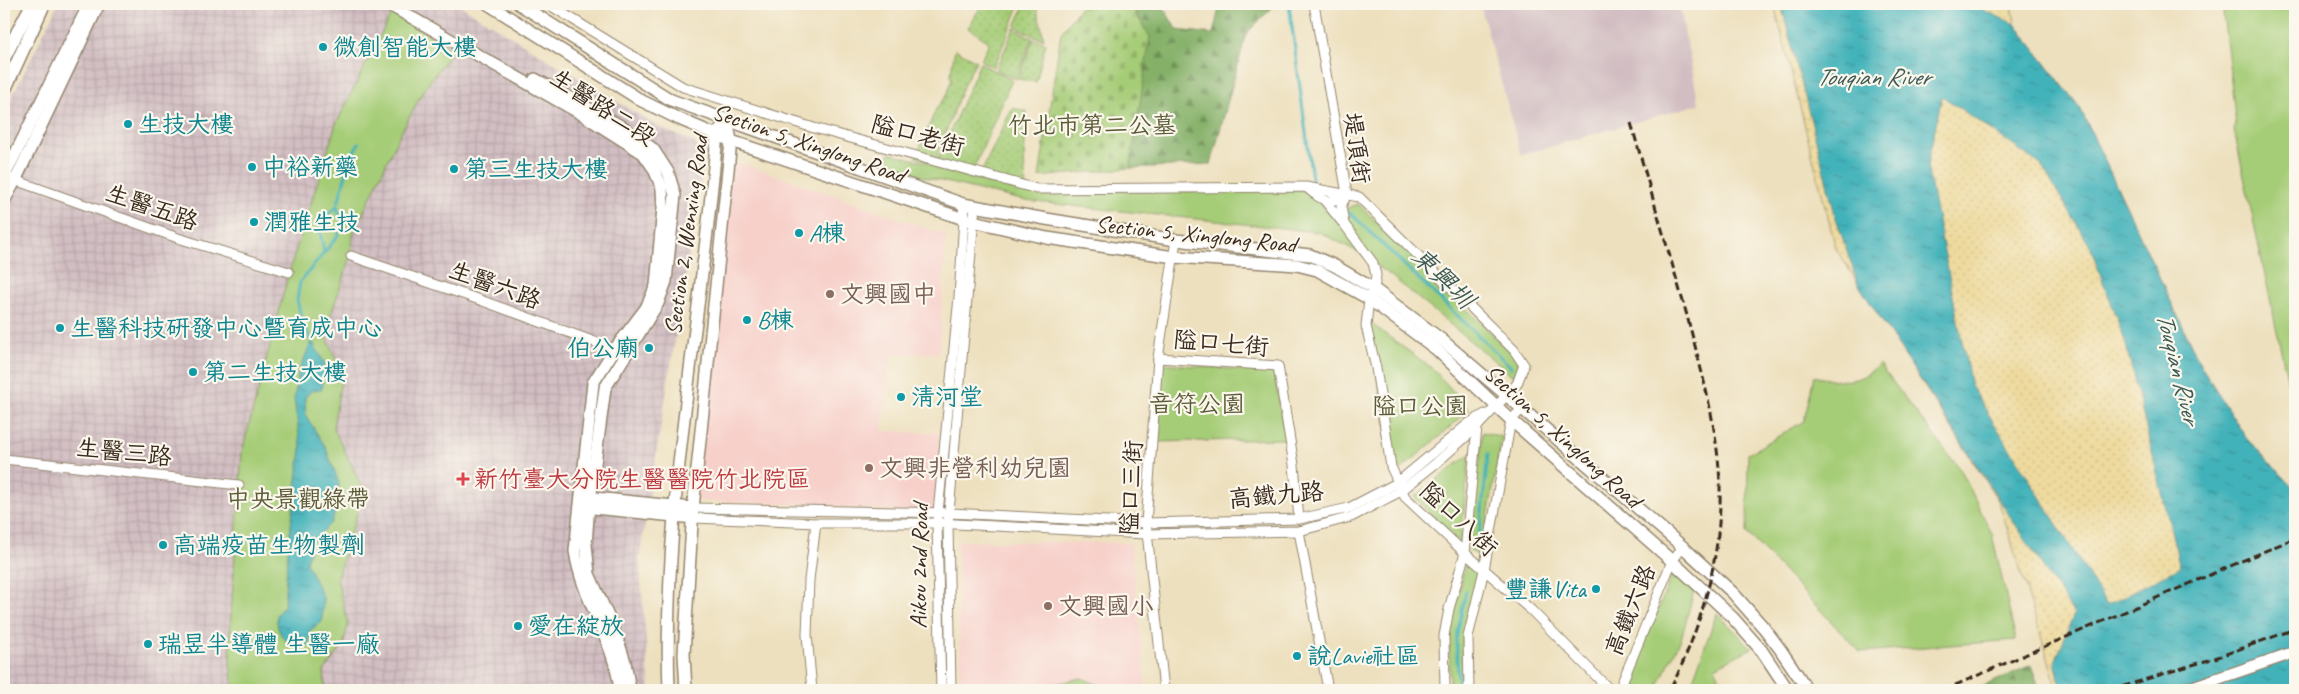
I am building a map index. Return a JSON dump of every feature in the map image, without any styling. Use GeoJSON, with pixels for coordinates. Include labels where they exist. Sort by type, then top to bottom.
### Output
{"type":"FeatureCollection","features":[{"type":"Feature","properties":{"kind":"main road"},"geometry":{"type":"LineString","coordinates":[[4,58],[32,4]]}},
{"type":"Feature","properties":{"kind":"main road"},"geometry":{"type":"LineString","coordinates":[[4,91],[44,4]]}},
{"type":"Feature","properties":{"kind":"street"},"geometry":{"type":"LineString","coordinates":[[4,201],[8,178],[89,4]]}},
{"type":"Feature","properties":{"kind":"street"},"geometry":{"type":"LineString","coordinates":[[8,178],[99,4]]}},
{"type":"Feature","properties":{"kind":"street","name":"生醫路二段"},"geometry":{"type":"LineString","coordinates":[[378,4],[392,7],[585,116],[643,153],[654,169],[662,188],[663,208],[656,286],[646,308],[619,351]]}},
{"type":"Feature","properties":{"kind":"street","name":"生醫路二段"},"geometry":{"type":"LineString","coordinates":[[403,4],[490,55],[620,125],[653,148],[668,172],[675,196],[666,281],[658,303],[648,322],[619,351],[593,383],[585,502]]}},
{"type":"Feature","properties":{"kind":"street","name":"Section 5, Xinglong Road"},"geometry":{"type":"LineString","coordinates":[[488,4],[642,101],[679,119],[731,141],[969,220],[1047,238],[1174,257],[1297,265],[1317,270],[1372,294],[1442,340],[1521,410],[1683,547],[1733,593],[1764,628],[1785,656],[1805,690]]}},
{"type":"Feature","properties":{"kind":"street","name":"Section 5, Xinglong Road"},"geometry":{"type":"LineString","coordinates":[[519,4],[671,100],[963,204],[1176,240],[1310,255],[1335,266],[1372,294],[1436,349],[1496,407],[1672,561],[1732,617],[1762,651],[1788,690]]}},
{"type":"Feature","properties":{"kind":"street","name":"隘口老街"},"geometry":{"type":"LineString","coordinates":[[548,4],[683,87],[821,129],[1037,189],[1306,187],[1359,197],[1514,350],[1524,365],[1516,386],[1496,407]]}},
{"type":"Feature","properties":{"kind":"street","name":"堤頂街"},"geometry":{"type":"LineString","coordinates":[[1314,4],[1346,194],[1341,206],[1344,224]]}},
{"type":"Feature","properties":{"kind":"street","name":"Section 2, Wenxing Road"},"geometry":{"type":"LineString","coordinates":[[669,690],[669,606],[675,510],[717,134],[727,119]]}},
{"type":"Feature","properties":{"kind":"street","name":"Section 2, Wenxing Road"},"geometry":{"type":"LineString","coordinates":[[686,690],[684,654],[694,513],[731,141],[727,119]]}},
{"type":"Feature","properties":{"kind":"street","name":"生醫五路"},"geometry":{"type":"LineString","coordinates":[[8,178],[178,238],[289,272]]}},
{"type":"Feature","properties":{"kind":"street"},"geometry":{"type":"LineString","coordinates":[[1306,187],[1324,202],[1344,224],[1373,263],[1376,274],[1372,294]]}},
{"type":"Feature","properties":{"kind":"street"},"geometry":{"type":"LineString","coordinates":[[1324,202],[1335,202],[1346,194]]}},
{"type":"Feature","properties":{"kind":"street","name":"Aikou 2nd Road"},"geometry":{"type":"LineString","coordinates":[[952,690],[948,524],[969,220],[963,204]]}},
{"type":"Feature","properties":{"kind":"street","name":"Aikou 2nd Road"},"geometry":{"type":"LineString","coordinates":[[941,690],[937,523],[969,220],[975,205]]}},
{"type":"Feature","properties":{"kind":"street","name":"隘口三街"},"geometry":{"type":"LineString","coordinates":[[1164,690],[1146,523],[1158,358],[1176,240]]}},
{"type":"Feature","properties":{"kind":"street","name":"生醫六路"},"geometry":{"type":"LineString","coordinates":[[351,256],[480,300],[619,351]]}},
{"type":"Feature","properties":{"kind":"street","name":"隘口八街"},"geometry":{"type":"LineString","coordinates":[[1372,294],[1366,326],[1376,368],[1391,467],[1399,487],[1465,553],[1531,610],[1610,690]]}},
{"type":"Feature","properties":{"kind":"street","name":"隘口七街"},"geometry":{"type":"LineString","coordinates":[[1158,358],[1278,366],[1294,465],[1299,519]]}},
{"type":"Feature","properties":{"kind":"street","name":"高鐵九路"},"geometry":{"type":"LineString","coordinates":[[585,502],[816,523],[937,523],[1146,534],[1299,531],[1351,517],[1399,487],[1435,464],[1477,427],[1496,407]]}},
{"type":"Feature","properties":{"kind":"street","name":"高鐵九路"},"geometry":{"type":"LineString","coordinates":[[694,513],[950,513],[1146,523],[1299,519],[1349,508],[1399,487],[1468,424],[1496,407]]}},
{"type":"Feature","properties":{"kind":"street"},"geometry":{"type":"LineString","coordinates":[[1469,690],[1468,637],[1484,570],[1511,420],[1521,410]]}},
{"type":"Feature","properties":{"kind":"street"},"geometry":{"type":"LineString","coordinates":[[1445,690],[1444,636],[1448,609],[1465,553],[1477,427]]}},
{"type":"Feature","properties":{"kind":"street","name":"生醫三路"},"geometry":{"type":"LineString","coordinates":[[4,459],[239,485]]}},
{"type":"Feature","properties":{"kind":"street"},"geometry":{"type":"LineString","coordinates":[[585,502],[575,551],[578,573],[606,639],[618,673],[620,690]]}},
{"type":"Feature","properties":{"kind":"street"},"geometry":{"type":"LineString","coordinates":[[585,502],[589,574],[615,632],[625,662],[630,690]]}},
{"type":"Feature","properties":{"kind":"street"},"geometry":{"type":"LineString","coordinates":[[812,690],[807,635],[809,580],[816,523]]}},
{"type":"Feature","properties":{"kind":"street"},"geometry":{"type":"LineString","coordinates":[[1299,531],[1328,690]]}},
{"type":"Feature","properties":{"kind":"street","name":"高鐵六路"},"geometry":{"type":"LineString","coordinates":[[1619,690],[1672,561],[1683,547]]}},
{"type":"Feature","properties":{"kind":"street"},"geometry":{"type":"LineString","coordinates":[[2184,690],[2295,652]]}},
{"type":"Feature","properties":{"kind":"shaded area"},"geometry":{"type":"Polygon","coordinates":[[[58,4],[458,4],[658,127],[695,143],[703,168],[639,559],[650,690],[4,690],[4,113],[58,4]]]}},
{"type":"Feature","properties":{"kind":"shaded area"},"geometry":{"type":"Polygon","coordinates":[[[1480,4],[1679,4],[1699,104],[1521,155],[1480,4]]]}},
{"type":"Feature","properties":{"kind":"shaded area","name":"文興國中"},"geometry":{"type":"Polygon","coordinates":[[[732,160],[946,235],[939,354],[891,353],[882,431],[939,433],[937,514],[798,504],[695,501],[732,160]]]}},
{"type":"Feature","properties":{"kind":"shaded area","name":"文興國小"},"geometry":{"type":"Polygon","coordinates":[[[957,541],[1131,543],[1146,690],[961,690],[957,541]]]}},
{"type":"Feature","properties":{"kind":"green space"},"geometry":{"type":"Polygon","coordinates":[[[982,4],[1020,4],[994,67],[981,61],[989,42],[968,28],[982,4]]]}},
{"type":"Feature","properties":{"kind":"green space"},"geometry":{"type":"Polygon","coordinates":[[[1025,4],[1036,4],[1044,39],[1035,37],[1015,26],[1025,4]]]}},
{"type":"Feature","properties":{"kind":"green space","name":"竹北市第二公墓"},"geometry":{"type":"Polygon","coordinates":[[[1083,4],[1130,4],[1150,37],[1130,168],[1039,177],[1061,33],[1083,4]]]}},
{"type":"Feature","properties":{"kind":"green space"},"geometry":{"type":"Polygon","coordinates":[[[1132,4],[1161,4],[1177,30],[1213,34],[1220,4],[1276,4],[1246,34],[1211,164],[1130,168],[1146,31],[1132,4]]]}},
{"type":"Feature","properties":{"kind":"green space"},"geometry":{"type":"Polygon","coordinates":[[[2222,4],[2295,4],[2295,416],[2234,130],[2236,125],[2222,4]]]}},
{"type":"Feature","properties":{"kind":"green space","name":"中央景觀綠帶"},"geometry":{"type":"Polygon","coordinates":[[[392,12],[453,50],[424,90],[399,136],[353,235],[351,256],[325,332],[342,375],[333,427],[364,491],[337,578],[348,624],[343,646],[324,671],[325,690],[234,690],[230,664],[230,629],[242,452],[289,272],[336,124],[392,12]]]}},
{"type":"Feature","properties":{"kind":"green space"},"geometry":{"type":"Polygon","coordinates":[[[1014,28],[1032,38],[1016,79],[996,70],[1014,28]]]}},
{"type":"Feature","properties":{"kind":"green space"},"geometry":{"type":"Polygon","coordinates":[[[1033,39],[1046,43],[1036,82],[1018,79],[1033,39]]]}},
{"type":"Feature","properties":{"kind":"green space"},"geometry":{"type":"Polygon","coordinates":[[[955,49],[976,61],[964,84],[934,163],[916,157],[936,109],[946,96],[952,78],[950,77],[955,49]]]}},
{"type":"Feature","properties":{"kind":"green space"},"geometry":{"type":"Polygon","coordinates":[[[980,63],[1012,80],[972,173],[936,164],[980,63]]]}},
{"type":"Feature","properties":{"kind":"green space"},"geometry":{"type":"Polygon","coordinates":[[[1012,108],[1027,111],[1024,158],[1026,188],[980,175],[1012,108]]]}},
{"type":"Feature","properties":{"kind":"green space"},"geometry":{"type":"Polygon","coordinates":[[[890,153],[1038,192],[1307,190],[1332,214],[1358,204],[1511,352],[1521,366],[1514,377],[1390,275],[1358,252],[1319,232],[1026,201],[907,173],[891,167],[887,156],[890,153]]]}},
{"type":"Feature","properties":{"kind":"green space","name":"隘口公園"},"geometry":{"type":"Polygon","coordinates":[[[1366,320],[1433,369],[1470,410],[1396,474],[1366,320]]]}},
{"type":"Feature","properties":{"kind":"green space","name":"音符公園"},"geometry":{"type":"Polygon","coordinates":[[[1161,363],[1274,373],[1285,439],[1158,442],[1161,363]]]}},
{"type":"Feature","properties":{"kind":"green space"},"geometry":{"type":"Polygon","coordinates":[[[1879,364],[1962,472],[1992,534],[2016,640],[1860,652],[1747,533],[1748,454],[1804,421],[1814,376],[1832,380],[1857,379],[1872,371],[1879,364]]]}},
{"type":"Feature","properties":{"kind":"green space"},"geometry":{"type":"Polygon","coordinates":[[[1483,432],[1502,437],[1481,557],[1469,550],[1483,432]]]}},
{"type":"Feature","properties":{"kind":"green space"},"geometry":{"type":"Polygon","coordinates":[[[1470,454],[1460,544],[1414,497],[1470,454]]]}},
{"type":"Feature","properties":{"kind":"green space"},"geometry":{"type":"Polygon","coordinates":[[[1465,565],[1478,573],[1463,637],[1463,690],[1450,690],[1449,633],[1465,565]]]}},
{"type":"Feature","properties":{"kind":"green space"},"geometry":{"type":"Polygon","coordinates":[[[1673,572],[1695,588],[1681,639],[1656,690],[1626,690],[1673,572]]]}},
{"type":"Feature","properties":{"kind":"green space"},"geometry":{"type":"Polygon","coordinates":[[[1717,613],[1752,648],[1715,667],[1725,690],[1689,690],[1717,613]]]}},
{"type":"Feature","properties":{"kind":"green space"},"geometry":{"type":"Polygon","coordinates":[[[2031,665],[2040,690],[1975,690],[2031,665]]]}},
{"type":"Feature","properties":{"kind":"green space"},"geometry":{"type":"Polygon","coordinates":[[[1081,678],[1100,685],[1103,690],[1030,690],[1081,678]]]}},
{"type":"Feature","properties":{"kind":"sand","name":"Touqian River"},"geometry":{"type":"Polygon","coordinates":[[[1774,4],[2012,4],[2015,24],[2080,108],[2201,366],[2246,438],[2295,489],[2295,690],[2058,690],[1999,502],[1836,249],[1774,4]]]}},
{"type":"Feature","properties":{"kind":"water","name":"Touqian River"},"geometry":{"type":"Polygon","coordinates":[[[1781,4],[1969,4],[2015,24],[2080,108],[2201,366],[2246,438],[2295,489],[2295,690],[2062,690],[2055,662],[2074,614],[1858,284],[1836,218],[1781,4]],[[1942,96],[1927,166],[1971,386],[2107,605],[2180,567],[2125,341],[2090,246],[2041,165],[1942,96]]]}},
{"type":"Feature","properties":{"kind":"water"},"geometry":{"type":"Polygon","coordinates":[[[312,341],[325,364],[322,389],[313,390],[305,397],[306,416],[325,446],[339,483],[336,511],[331,523],[313,541],[306,562],[323,597],[322,622],[310,630],[309,644],[303,647],[300,640],[289,643],[281,634],[278,627],[277,614],[284,606],[288,548],[301,449],[294,399],[299,370],[312,341]]]}},
{"type":"Feature","properties":{"kind":"waterway","name":"東興圳"},"geometry":{"type":"LineString","coordinates":[[1289,4],[1313,186]]}},
{"type":"Feature","properties":{"kind":"waterway"},"geometry":{"type":"LineString","coordinates":[[312,341],[303,324],[297,300],[300,282],[337,237],[342,223],[337,207],[351,156],[359,143]]}},
{"type":"Feature","properties":{"kind":"waterway"},"geometry":{"type":"LineString","coordinates":[[324,252],[318,222],[337,207]]}},
{"type":"Feature","properties":{"kind":"waterway","name":"東興圳"},"geometry":{"type":"LineString","coordinates":[[1350,213],[1511,367]]}},
{"type":"Feature","properties":{"kind":"waterway","name":"東興圳"},"geometry":{"type":"LineString","coordinates":[[1478,547],[1488,454]]}},
{"type":"Feature","properties":{"kind":"waterway","name":"東興圳"},"geometry":{"type":"LineString","coordinates":[[1459,690],[1456,640],[1466,591]]}},
{"type":"Feature","properties":{"kind":"railway"},"geometry":{"type":"LineString","coordinates":[[1631,123],[1686,312],[1708,398],[1719,464],[1720,513],[1713,565],[1700,617],[1670,690]]}},
{"type":"Feature","properties":{"kind":"railway"},"geometry":{"type":"LineString","coordinates":[[1944,690],[2295,538]]}},
{"type":"Feature","properties":{"kind":"railway"},"geometry":{"type":"LineString","coordinates":[[2111,690],[2215,658],[2295,629]]}},
{"type":"Feature","properties":{"kind":"place","name":"微創智能大樓"},"geometry":{"type":"Point","coordinates":[323,47]}},
{"type":"Feature","properties":{"kind":"place","name":"生技大樓"},"geometry":{"type":"Point","coordinates":[128,124]}},
{"type":"Feature","properties":{"kind":"place","name":"中裕新藥"},"geometry":{"type":"Point","coordinates":[252,167]}},
{"type":"Feature","properties":{"kind":"place","name":"第三生技大樓"},"geometry":{"type":"Point","coordinates":[454,169]}},
{"type":"Feature","properties":{"kind":"place","name":"潤雅生技"},"geometry":{"type":"Point","coordinates":[254,222]}},
{"type":"Feature","properties":{"kind":"place","name":"A棟"},"geometry":{"type":"Point","coordinates":[799,233]}},
{"type":"Feature","properties":{"kind":"place","name":"文興國中"},"geometry":{"type":"Point","coordinates":[830,294]}},
{"type":"Feature","properties":{"kind":"place","name":"B棟"},"geometry":{"type":"Point","coordinates":[747,320]}},
{"type":"Feature","properties":{"kind":"place","name":"生醫科技研發中心暨育成中心"},"geometry":{"type":"Point","coordinates":[60,328]}},
{"type":"Feature","properties":{"kind":"place","name":"伯公廟"},"geometry":{"type":"Point","coordinates":[649,348]}},
{"type":"Feature","properties":{"kind":"place","name":"第二生技大樓"},"geometry":{"type":"Point","coordinates":[193,372]}},
{"type":"Feature","properties":{"kind":"place","name":"清河堂"},"geometry":{"type":"Point","coordinates":[901,397]}},
{"type":"Feature","properties":{"kind":"place","name":"文興非營利幼兒園"},"geometry":{"type":"Point","coordinates":[869,468]}},
{"type":"Feature","properties":{"kind":"place","name":"新竹臺大分院生醫醫院竹北院區"},"geometry":{"type":"Point","coordinates":[463,479]}},
{"type":"Feature","properties":{"kind":"place","name":"高端疫苗生物製劑"},"geometry":{"type":"Point","coordinates":[163,545]}},
{"type":"Feature","properties":{"kind":"place","name":"豐謙Vita"},"geometry":{"type":"Point","coordinates":[1596,589]}},
{"type":"Feature","properties":{"kind":"place","name":"文興國小"},"geometry":{"type":"Point","coordinates":[1048,606]}},
{"type":"Feature","properties":{"kind":"place","name":"愛在綻放"},"geometry":{"type":"Point","coordinates":[518,626]}},
{"type":"Feature","properties":{"kind":"place","name":"瑞昱半導體 生醫一廠"},"geometry":{"type":"Point","coordinates":[148,644]}},
{"type":"Feature","properties":{"kind":"place","name":"說Lavie社區"},"geometry":{"type":"Point","coordinates":[1297,656]}}]}
